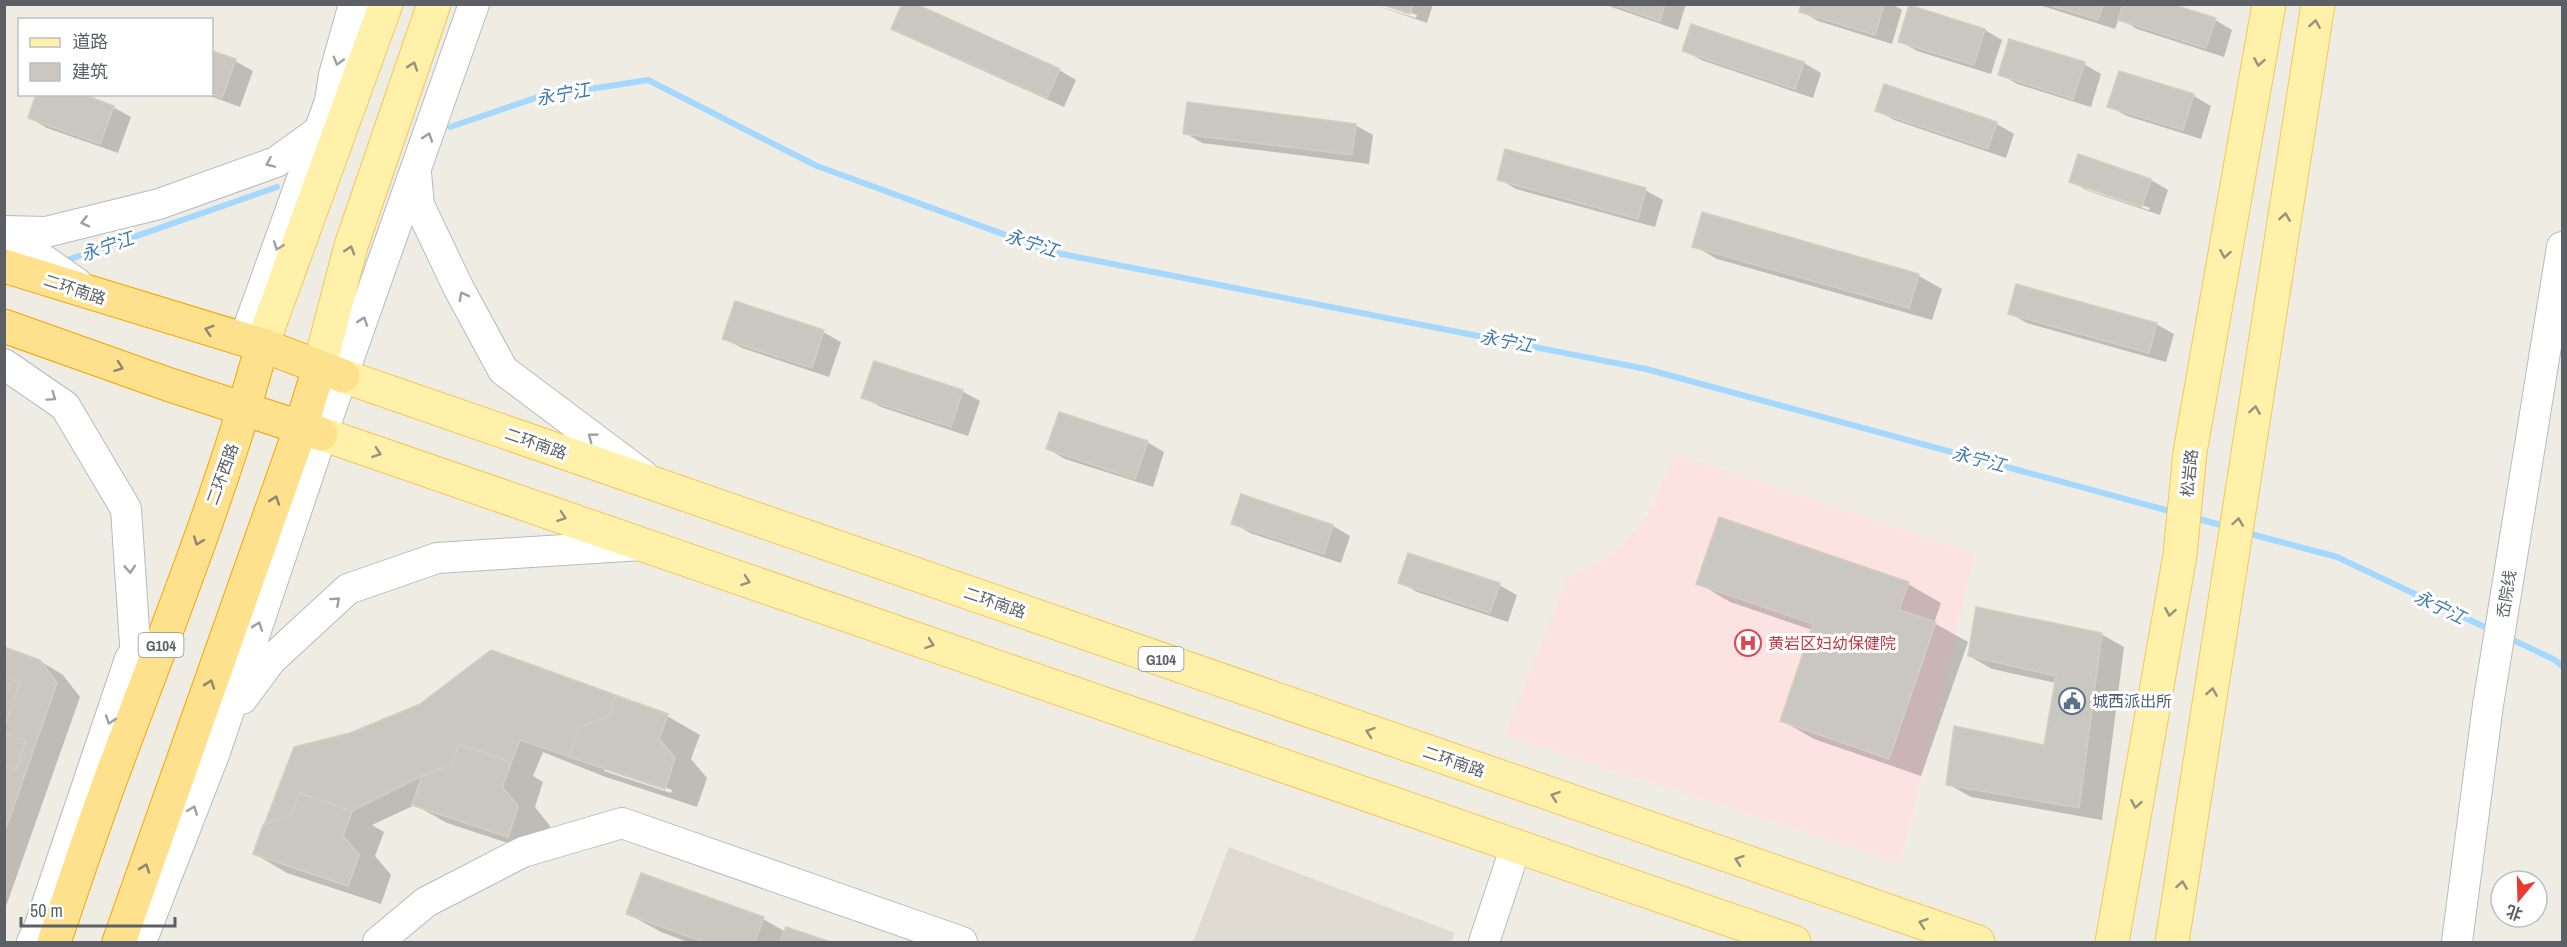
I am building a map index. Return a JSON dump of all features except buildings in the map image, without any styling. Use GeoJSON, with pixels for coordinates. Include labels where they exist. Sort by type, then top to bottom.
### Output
{"type":"FeatureCollection","features":[{"type":"Feature","properties":{"kind":"highway","name":"二环南路"},"geometry":{"type":"LineString","coordinates":[[33,269],[92,295],[253,343],[331,372]]}},
{"type":"Feature","properties":{"kind":"highway"},"geometry":{"type":"LineString","coordinates":[[4,326],[244,410],[311,431]]}},
{"type":"Feature","properties":{"kind":"highway","name":"二环西路"},"geometry":{"type":"LineString","coordinates":[[54,942],[244,410],[253,343]]}},
{"type":"Feature","properties":{"kind":"highway"},"geometry":{"type":"LineString","coordinates":[[137,938],[331,372]]}},
{"type":"Feature","properties":{"kind":"main road","name":"二环西路"},"geometry":{"type":"LineString","coordinates":[[253,343],[386,4]]}},
{"type":"Feature","properties":{"kind":"main road"},"geometry":{"type":"LineString","coordinates":[[331,372],[351,246],[434,4]]}},
{"type":"Feature","properties":{"kind":"main road","name":"松岩路"},"geometry":{"type":"LineString","coordinates":[[2112,942],[2180,555],[2190,452],[2269,4]]}},
{"type":"Feature","properties":{"kind":"main road"},"geometry":{"type":"LineString","coordinates":[[2172,942],[2231,576],[2318,4]]}},
{"type":"Feature","properties":{"kind":"main road","name":"二环南路"},"geometry":{"type":"LineString","coordinates":[[331,372],[1978,942]]}},
{"type":"Feature","properties":{"kind":"main road"},"geometry":{"type":"LineString","coordinates":[[311,431],[1794,942]]}},
{"type":"Feature","properties":{"kind":"street"},"geometry":{"type":"LineString","coordinates":[[253,343],[330,100],[334,75],[354,4]]}},
{"type":"Feature","properties":{"kind":"street"},"geometry":{"type":"LineString","coordinates":[[331,372],[416,171],[474,4]]}},
{"type":"Feature","properties":{"kind":"street"},"geometry":{"type":"LineString","coordinates":[[4,231],[46,232],[159,204],[276,162],[319,131]]}},
{"type":"Feature","properties":{"kind":"street"},"geometry":{"type":"LineString","coordinates":[[416,171],[419,205],[458,287],[503,370],[655,484]]}},
{"type":"Feature","properties":{"kind":"street"},"geometry":{"type":"LineString","coordinates":[[4,231],[33,269]]}},
{"type":"Feature","properties":{"kind":"street","name":"岙院线"},"geometry":{"type":"LineString","coordinates":[[2457,942],[2499,634],[2562,247]]}},
{"type":"Feature","properties":{"kind":"street"},"geometry":{"type":"LineString","coordinates":[[4,353],[70,349]]}},
{"type":"Feature","properties":{"kind":"street"},"geometry":{"type":"LineString","coordinates":[[4,364],[64,406],[126,510],[139,705]]}},
{"type":"Feature","properties":{"kind":"street"},"geometry":{"type":"LineString","coordinates":[[137,938],[226,721],[311,431]]}},
{"type":"Feature","properties":{"kind":"street"},"geometry":{"type":"LineString","coordinates":[[226,721],[271,660],[348,590],[437,558],[642,545]]}},
{"type":"Feature","properties":{"kind":"street"},"geometry":{"type":"LineString","coordinates":[[32,942],[39,928],[135,645]]}},
{"type":"Feature","properties":{"kind":"street"},"geometry":{"type":"LineString","coordinates":[[378,942],[426,902],[523,852],[622,823],[962,942]]}},
{"type":"Feature","properties":{"kind":"street"},"geometry":{"type":"LineString","coordinates":[[1484,942],[1516,846]]}},
{"type":"Feature","properties":{"kind":"shaded area","name":"黄岩区妇幼保健院"},"geometry":{"type":"Polygon","coordinates":[[[1675,454],[1974,553],[1939,709],[1900,863],[1505,735],[1568,578],[1611,556],[1647,516],[1675,454]]]}},
{"type":"Feature","properties":{"kind":"shaded area"},"geometry":{"type":"Polygon","coordinates":[[[1229,847],[1455,933],[1451,942],[1193,942],[1229,847]]]}},
{"type":"Feature","properties":{"kind":"waterway","name":"永宁江"},"geometry":{"type":"LineString","coordinates":[[450,127],[538,97],[648,80],[817,166],[1052,252],[1646,369],[2173,512]]}},
{"type":"Feature","properties":{"kind":"waterway","name":"永宁江"},"geometry":{"type":"LineString","coordinates":[[62,262],[277,187]]}},
{"type":"Feature","properties":{"kind":"waterway","name":"永宁江"},"geometry":{"type":"LineString","coordinates":[[2195,518],[2228,527]]}},
{"type":"Feature","properties":{"kind":"waterway","name":"永宁江"},"geometry":{"type":"LineString","coordinates":[[2247,533],[2337,557],[2493,631]]}},
{"type":"Feature","properties":{"kind":"waterway","name":"永宁江"},"geometry":{"type":"LineString","coordinates":[[2507,637],[2555,660],[2562,666]]}},
{"type":"Feature","properties":{"kind":"place","name":"黄岩区妇幼保健院"},"geometry":{"type":"Point","coordinates":[1748,643]}},
{"type":"Feature","properties":{"kind":"place","name":"城西派出所"},"geometry":{"type":"Point","coordinates":[2072,701]}}]}
